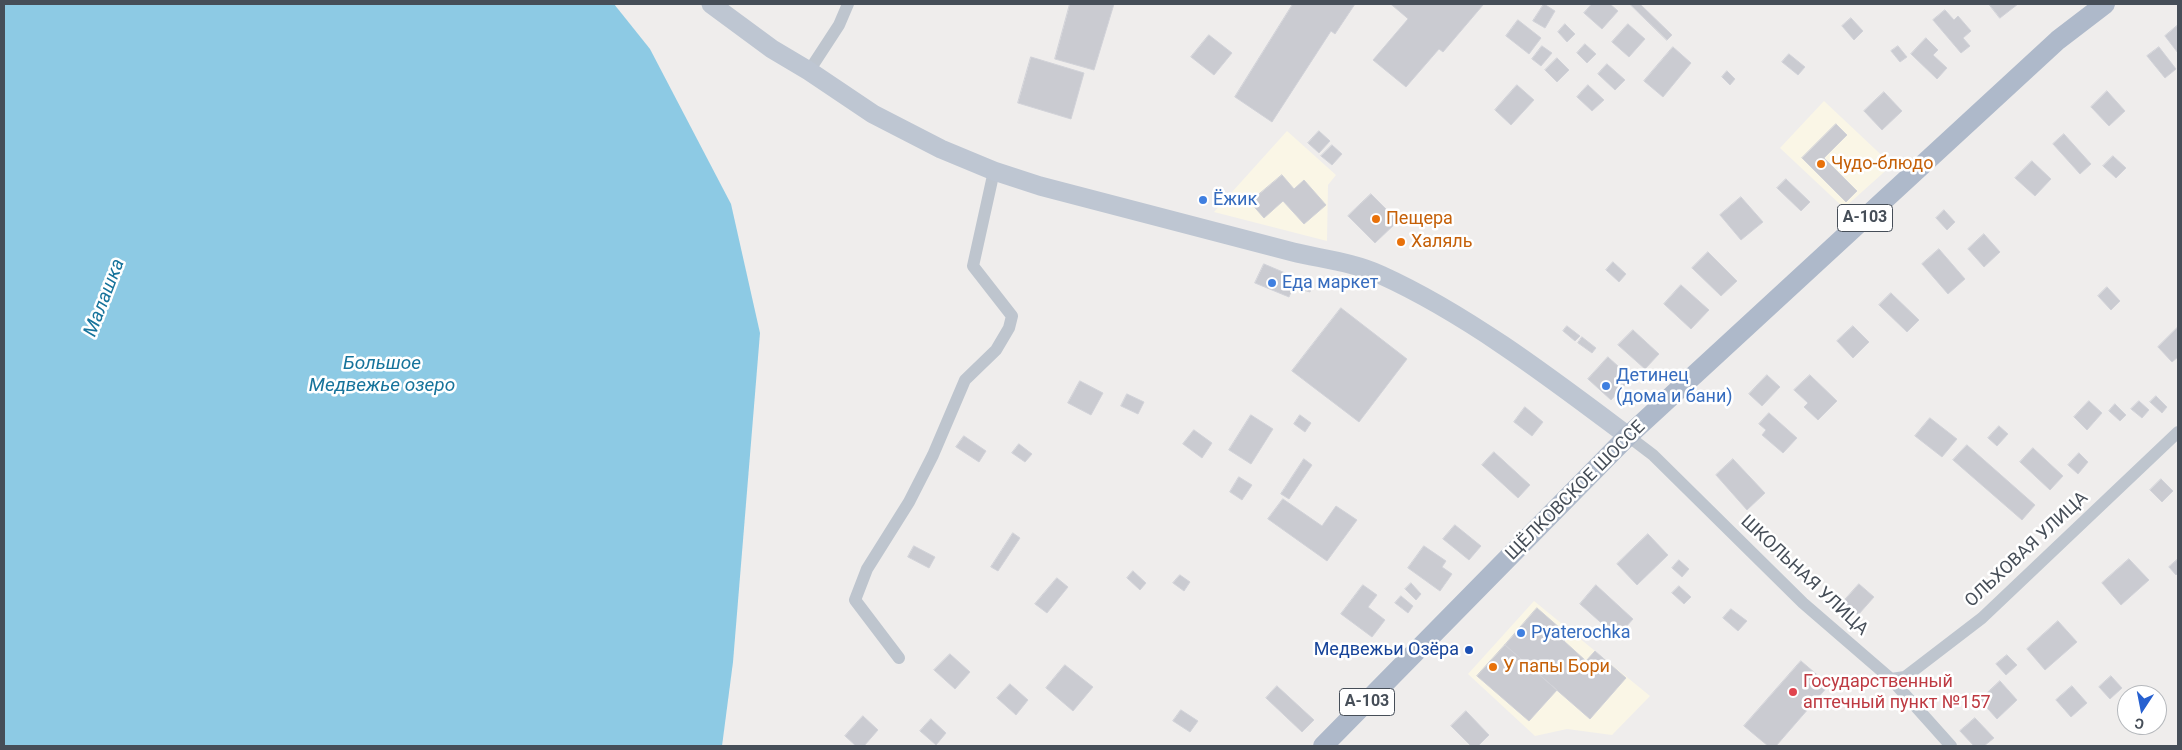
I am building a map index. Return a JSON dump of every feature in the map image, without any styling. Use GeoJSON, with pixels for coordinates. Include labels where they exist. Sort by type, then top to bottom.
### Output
{"type":"FeatureCollection","features":[{"type":"Feature","properties":{"kind":"main road"},"geometry":{"type":"LineString","coordinates":[[711,4],[772,49],[809,71],[873,114],[941,149],[994,171],[1040,186],[1293,252],[1334,260],[1379,274],[1426,298],[1516,354],[1628,436]]}},
{"type":"Feature","properties":{"kind":"main road","name":"ЩЁЛКОВСКОЕ ШОССЕ"},"geometry":{"type":"LineString","coordinates":[[1323,746],[1628,436],[2058,40],[2105,4]]}},
{"type":"Feature","properties":{"kind":"street"},"geometry":{"type":"LineString","coordinates":[[809,71],[839,25],[848,4]]}},
{"type":"Feature","properties":{"kind":"street"},"geometry":{"type":"LineString","coordinates":[[898,658],[855,600],[867,569],[909,502],[933,455],[965,380],[996,350],[1009,328],[1012,316],[972,266],[994,171]]}},
{"type":"Feature","properties":{"kind":"street","name":"ОЛЬХОВАЯ УЛИЦА"},"geometry":{"type":"LineString","coordinates":[[1891,679],[1904,677],[1982,618],[2178,432]]}},
{"type":"Feature","properties":{"kind":"street","name":"ШКОЛЬНАЯ УЛИЦА"},"geometry":{"type":"LineString","coordinates":[[1628,436],[1653,455],[1803,603],[1891,679],[1951,746]]}},
{"type":"Feature","properties":{"kind":"shaded area"},"geometry":{"type":"Polygon","coordinates":[[[1824,101],[1892,165],[1844,208],[1780,148],[1824,101]]]}},
{"type":"Feature","properties":{"kind":"shaded area"},"geometry":{"type":"Polygon","coordinates":[[[1287,131],[1336,175],[1328,185],[1327,241],[1214,212],[1287,131]]]}},
{"type":"Feature","properties":{"kind":"shaded area"},"geometry":{"type":"Polygon","coordinates":[[[1534,601],[1650,696],[1612,735],[1567,729],[1535,736],[1468,674],[1534,601]]]}},
{"type":"Feature","properties":{"kind":"water","name":"Большое Медвежье озеро"},"geometry":{"type":"Polygon","coordinates":[[[4,4],[614,4],[650,49],[731,204],[760,333],[733,662],[722,746],[4,746],[4,4]]]}},
{"type":"Feature","properties":{"kind":"building"},"geometry":{"type":"Polygon","coordinates":[[[1070,4],[1114,4],[1094,70],[1055,59],[1070,4]]]}},
{"type":"Feature","properties":{"kind":"building"},"geometry":{"type":"Polygon","coordinates":[[[1293,4],[1355,4],[1335,34],[1331,31],[1272,122],[1235,97],[1293,4]]]}},
{"type":"Feature","properties":{"kind":"building"},"geometry":{"type":"Polygon","coordinates":[[[1391,4],[1483,5],[1443,52],[1439,49],[1406,87],[1373,60],[1408,19],[1391,4]]]}},
{"type":"Feature","properties":{"kind":"building"},"geometry":{"type":"Polygon","coordinates":[[[1544,4],[1555,11],[1545,28],[1533,21],[1544,4]]]}},
{"type":"Feature","properties":{"kind":"building"},"geometry":{"type":"Polygon","coordinates":[[[1592,4],[1610,4],[1618,11],[1602,29],[1584,13],[1592,4]]]}},
{"type":"Feature","properties":{"kind":"building"},"geometry":{"type":"Polygon","coordinates":[[[1630,4],[1640,4],[1672,35],[1667,40],[1630,4]]]}},
{"type":"Feature","properties":{"kind":"building"},"geometry":{"type":"Polygon","coordinates":[[[1989,4],[2018,4],[2000,18],[1989,4]]]}},
{"type":"Feature","properties":{"kind":"building"},"geometry":{"type":"Polygon","coordinates":[[[1945,10],[1954,20],[1958,16],[1971,31],[1963,38],[1970,46],[1961,53],[1933,20],[1945,10]]]}},
{"type":"Feature","properties":{"kind":"building"},"geometry":{"type":"Polygon","coordinates":[[[1851,18],[1863,31],[1854,40],[1842,26],[1851,18]]]}},
{"type":"Feature","properties":{"kind":"building"},"geometry":{"type":"Polygon","coordinates":[[[1518,20],[1541,38],[1529,54],[1506,36],[1518,20]]]}},
{"type":"Feature","properties":{"kind":"building"},"geometry":{"type":"Polygon","coordinates":[[[1565,24],[1575,34],[1567,42],[1558,32],[1565,24]]]}},
{"type":"Feature","properties":{"kind":"building"},"geometry":{"type":"Polygon","coordinates":[[[1628,24],[1645,39],[1629,57],[1612,42],[1628,24]]]}},
{"type":"Feature","properties":{"kind":"building"},"geometry":{"type":"Polygon","coordinates":[[[2178,25],[2178,53],[2165,36],[2178,25]]]}},
{"type":"Feature","properties":{"kind":"building"},"geometry":{"type":"Polygon","coordinates":[[[1209,35],[1232,53],[1214,75],[1191,57],[1209,35]]]}},
{"type":"Feature","properties":{"kind":"building"},"geometry":{"type":"Polygon","coordinates":[[[1926,38],[1938,50],[1933,55],[1947,68],[1937,79],[1911,54],[1926,38]]]}},
{"type":"Feature","properties":{"kind":"building"},"geometry":{"type":"Polygon","coordinates":[[[1585,44],[1596,54],[1587,63],[1577,53],[1585,44]]]}},
{"type":"Feature","properties":{"kind":"building"},"geometry":{"type":"Polygon","coordinates":[[[1542,46],[1552,53],[1541,66],[1532,59],[1542,46]]]}},
{"type":"Feature","properties":{"kind":"building"},"geometry":{"type":"Polygon","coordinates":[[[1898,46],[1907,57],[1900,62],[1891,51],[1898,46]]]}},
{"type":"Feature","properties":{"kind":"building"},"geometry":{"type":"Polygon","coordinates":[[[1673,47],[1691,63],[1663,97],[1644,81],[1673,47]]]}},
{"type":"Feature","properties":{"kind":"building"},"geometry":{"type":"Polygon","coordinates":[[[2159,47],[2176,69],[2165,78],[2147,56],[2159,47]]]}},
{"type":"Feature","properties":{"kind":"building"},"geometry":{"type":"Polygon","coordinates":[[[1789,54],[1805,67],[1798,75],[1782,62],[1789,54]]]}},
{"type":"Feature","properties":{"kind":"building"},"geometry":{"type":"Polygon","coordinates":[[[1031,57],[1084,73],[1071,119],[1018,103],[1031,57]]]}},
{"type":"Feature","properties":{"kind":"building"},"geometry":{"type":"Polygon","coordinates":[[[1557,58],[1569,70],[1557,82],[1545,70],[1557,58]]]}},
{"type":"Feature","properties":{"kind":"building"},"geometry":{"type":"Polygon","coordinates":[[[1607,64],[1625,80],[1615,90],[1598,74],[1607,64]]]}},
{"type":"Feature","properties":{"kind":"building"},"geometry":{"type":"Polygon","coordinates":[[[1727,71],[1735,79],[1730,85],[1722,77],[1727,71]]]}},
{"type":"Feature","properties":{"kind":"building"},"geometry":{"type":"Polygon","coordinates":[[[1517,85],[1534,100],[1511,125],[1495,110],[1517,85]]]}},
{"type":"Feature","properties":{"kind":"building"},"geometry":{"type":"Polygon","coordinates":[[[1588,85],[1604,100],[1592,111],[1577,97],[1588,85]]]}},
{"type":"Feature","properties":{"kind":"building"},"geometry":{"type":"Polygon","coordinates":[[[2107,91],[2125,111],[2109,126],[2091,107],[2107,91]]]}},
{"type":"Feature","properties":{"kind":"building"},"geometry":{"type":"Polygon","coordinates":[[[1884,92],[1902,111],[1882,130],[1864,111],[1884,92]]]}},
{"type":"Feature","properties":{"kind":"building"},"geometry":{"type":"Polygon","coordinates":[[[1836,124],[1847,135],[1824,158],[1857,191],[1846,202],[1802,158],[1836,124]]]}},
{"type":"Feature","properties":{"kind":"building"},"geometry":{"type":"Polygon","coordinates":[[[1319,131],[1330,141],[1319,153],[1308,143],[1319,131]]]}},
{"type":"Feature","properties":{"kind":"building"},"geometry":{"type":"Polygon","coordinates":[[[2064,134],[2091,164],[2080,174],[2053,144],[2064,134]]]}},
{"type":"Feature","properties":{"kind":"building"},"geometry":{"type":"Polygon","coordinates":[[[1332,145],[1342,154],[1332,165],[1321,156],[1332,145]]]}},
{"type":"Feature","properties":{"kind":"building"},"geometry":{"type":"Polygon","coordinates":[[[2113,156],[2126,168],[2116,178],[2103,166],[2113,156]]]}},
{"type":"Feature","properties":{"kind":"building"},"geometry":{"type":"Polygon","coordinates":[[[2032,161],[2051,179],[2035,196],[2015,178],[2032,161]]]}},
{"type":"Feature","properties":{"kind":"building"},"geometry":{"type":"Polygon","coordinates":[[[1282,175],[1294,189],[1304,180],[1326,205],[1304,224],[1283,201],[1264,218],[1250,202],[1282,175]]]}},
{"type":"Feature","properties":{"kind":"building"},"geometry":{"type":"Polygon","coordinates":[[[1786,179],[1810,202],[1801,211],[1777,188],[1786,179]]]}},
{"type":"Feature","properties":{"kind":"building"},"geometry":{"type":"Polygon","coordinates":[[[1371,194],[1398,221],[1375,243],[1348,216],[1371,194]]]}},
{"type":"Feature","properties":{"kind":"building"},"geometry":{"type":"Polygon","coordinates":[[[1741,197],[1763,222],[1741,240],[1720,215],[1741,197]]]}},
{"type":"Feature","properties":{"kind":"building"},"geometry":{"type":"Polygon","coordinates":[[[1944,210],[1955,222],[1947,230],[1936,218],[1944,210]]]}},
{"type":"Feature","properties":{"kind":"building"},"geometry":{"type":"Polygon","coordinates":[[[1984,234],[2000,252],[1984,267],[1968,249],[1984,234]]]}},
{"type":"Feature","properties":{"kind":"building"},"geometry":{"type":"Polygon","coordinates":[[[1939,249],[1965,279],[1948,294],[1922,264],[1939,249]]]}},
{"type":"Feature","properties":{"kind":"building"},"geometry":{"type":"Polygon","coordinates":[[[1708,252],[1737,281],[1721,296],[1692,268],[1708,252]]]}},
{"type":"Feature","properties":{"kind":"building"},"geometry":{"type":"Polygon","coordinates":[[[1613,262],[1626,274],[1619,282],[1606,270],[1613,262]]]}},
{"type":"Feature","properties":{"kind":"building"},"geometry":{"type":"Polygon","coordinates":[[[1264,264],[1297,278],[1289,297],[1255,283],[1264,264]]]}},
{"type":"Feature","properties":{"kind":"building"},"geometry":{"type":"Polygon","coordinates":[[[1299,278],[1313,282],[1310,292],[1296,288],[1299,278]]]}},
{"type":"Feature","properties":{"kind":"building"},"geometry":{"type":"Polygon","coordinates":[[[1681,285],[1709,310],[1691,329],[1664,304],[1681,285]]]}},
{"type":"Feature","properties":{"kind":"building"},"geometry":{"type":"Polygon","coordinates":[[[2107,287],[2120,301],[2111,310],[2098,296],[2107,287]]]}},
{"type":"Feature","properties":{"kind":"building"},"geometry":{"type":"Polygon","coordinates":[[[1891,293],[1919,320],[1907,332],[1879,305],[1891,293]]]}},
{"type":"Feature","properties":{"kind":"building"},"geometry":{"type":"Polygon","coordinates":[[[1341,308],[1407,359],[1359,422],[1292,371],[1341,308]]]}},
{"type":"Feature","properties":{"kind":"building"},"geometry":{"type":"Polygon","coordinates":[[[1567,326],[1580,336],[1575,341],[1563,331],[1567,326]]]}},
{"type":"Feature","properties":{"kind":"building"},"geometry":{"type":"Polygon","coordinates":[[[1853,326],[1869,342],[1853,358],[1837,341],[1853,326]]]}},
{"type":"Feature","properties":{"kind":"building"},"geometry":{"type":"Polygon","coordinates":[[[2178,327],[2178,357],[2172,362],[2158,347],[2178,327]]]}},
{"type":"Feature","properties":{"kind":"building"},"geometry":{"type":"Polygon","coordinates":[[[1633,330],[1659,354],[1645,369],[1618,345],[1633,330]]]}},
{"type":"Feature","properties":{"kind":"building"},"geometry":{"type":"Polygon","coordinates":[[[1582,337],[1596,348],[1592,353],[1578,343],[1582,337]]]}},
{"type":"Feature","properties":{"kind":"building"},"geometry":{"type":"Polygon","coordinates":[[[1608,357],[1631,378],[1611,400],[1588,379],[1608,357]]]}},
{"type":"Feature","properties":{"kind":"building"},"geometry":{"type":"Polygon","coordinates":[[[1767,375],[1780,387],[1762,406],[1749,394],[1767,375]]]}},
{"type":"Feature","properties":{"kind":"building"},"geometry":{"type":"Polygon","coordinates":[[[1810,375],[1837,401],[1818,420],[1804,407],[1808,403],[1794,390],[1810,375]]]}},
{"type":"Feature","properties":{"kind":"building"},"geometry":{"type":"Polygon","coordinates":[[[1080,381],[1103,393],[1091,415],[1068,403],[1080,381]]]}},
{"type":"Feature","properties":{"kind":"building"},"geometry":{"type":"Polygon","coordinates":[[[1127,394],[1144,402],[1138,414],[1121,406],[1127,394]]]}},
{"type":"Feature","properties":{"kind":"building"},"geometry":{"type":"Polygon","coordinates":[[[2156,396],[2167,407],[2162,413],[2150,402],[2156,396]]]}},
{"type":"Feature","properties":{"kind":"building"},"geometry":{"type":"Polygon","coordinates":[[[2089,401],[2102,413],[2087,430],[2074,417],[2089,401]]]}},
{"type":"Feature","properties":{"kind":"building"},"geometry":{"type":"Polygon","coordinates":[[[2139,401],[2149,410],[2142,418],[2131,409],[2139,401]]]}},
{"type":"Feature","properties":{"kind":"building"},"geometry":{"type":"Polygon","coordinates":[[[2115,404],[2126,415],[2120,421],[2109,411],[2115,404]]]}},
{"type":"Feature","properties":{"kind":"building"},"geometry":{"type":"Polygon","coordinates":[[[1525,407],[1543,422],[1532,436],[1514,422],[1525,407]]]}},
{"type":"Feature","properties":{"kind":"building"},"geometry":{"type":"Polygon","coordinates":[[[1769,413],[1797,438],[1783,453],[1762,435],[1766,430],[1759,424],[1769,413]]]}},
{"type":"Feature","properties":{"kind":"building"},"geometry":{"type":"Polygon","coordinates":[[[1251,415],[1273,429],[1251,464],[1229,450],[1251,415]]]}},
{"type":"Feature","properties":{"kind":"building"},"geometry":{"type":"Polygon","coordinates":[[[1300,415],[1311,423],[1305,432],[1294,424],[1300,415]]]}},
{"type":"Feature","properties":{"kind":"building"},"geometry":{"type":"Polygon","coordinates":[[[1930,418],[1957,439],[1942,457],[1915,436],[1930,418]]]}},
{"type":"Feature","properties":{"kind":"building"},"geometry":{"type":"Polygon","coordinates":[[[1999,426],[2008,434],[1997,446],[1988,438],[1999,426]]]}},
{"type":"Feature","properties":{"kind":"building"},"geometry":{"type":"Polygon","coordinates":[[[1194,430],[1212,443],[1202,458],[1183,444],[1194,430]]]}},
{"type":"Feature","properties":{"kind":"building"},"geometry":{"type":"Polygon","coordinates":[[[964,436],[986,451],[979,462],[956,447],[964,436]]]}},
{"type":"Feature","properties":{"kind":"building"},"geometry":{"type":"Polygon","coordinates":[[[1019,444],[1032,454],[1025,462],[1012,453],[1019,444]]]}},
{"type":"Feature","properties":{"kind":"building"},"geometry":{"type":"Polygon","coordinates":[[[1967,445],[2035,505],[2022,520],[1953,460],[1967,445]]]}},
{"type":"Feature","properties":{"kind":"building"},"geometry":{"type":"Polygon","coordinates":[[[2033,448],[2063,476],[2050,490],[2020,462],[2033,448]]]}},
{"type":"Feature","properties":{"kind":"building"},"geometry":{"type":"Polygon","coordinates":[[[1494,452],[1530,485],[1518,498],[1482,465],[1494,452]]]}},
{"type":"Feature","properties":{"kind":"building"},"geometry":{"type":"Polygon","coordinates":[[[2079,453],[2088,462],[2078,474],[2068,465],[2079,453]]]}},
{"type":"Feature","properties":{"kind":"building"},"geometry":{"type":"Polygon","coordinates":[[[1304,459],[1312,465],[1289,499],[1281,494],[1304,459]]]}},
{"type":"Feature","properties":{"kind":"building"},"geometry":{"type":"Polygon","coordinates":[[[1733,459],[1765,493],[1747,510],[1716,475],[1733,459]]]}},
{"type":"Feature","properties":{"kind":"building"},"geometry":{"type":"Polygon","coordinates":[[[1239,477],[1252,485],[1242,500],[1230,492],[1239,477]]]}},
{"type":"Feature","properties":{"kind":"building"},"geometry":{"type":"Polygon","coordinates":[[[2161,479],[2173,491],[2162,502],[2150,490],[2161,479]]]}},
{"type":"Feature","properties":{"kind":"building"},"geometry":{"type":"Polygon","coordinates":[[[1283,499],[1322,526],[1336,506],[1357,520],[1327,561],[1268,519],[1283,499]]]}},
{"type":"Feature","properties":{"kind":"building"},"geometry":{"type":"Polygon","coordinates":[[[1455,525],[1481,546],[1469,560],[1443,539],[1455,525]]]}},
{"type":"Feature","properties":{"kind":"building"},"geometry":{"type":"Polygon","coordinates":[[[1013,533],[1020,538],[998,571],[991,567],[1013,533]]]}},
{"type":"Feature","properties":{"kind":"building"},"geometry":{"type":"Polygon","coordinates":[[[1648,534],[1668,555],[1637,585],[1617,564],[1648,534]]]}},
{"type":"Feature","properties":{"kind":"building"},"geometry":{"type":"Polygon","coordinates":[[[914,546],[935,557],[929,568],[908,557],[914,546]]]}},
{"type":"Feature","properties":{"kind":"building"},"geometry":{"type":"Polygon","coordinates":[[[1424,546],[1446,561],[1442,567],[1452,574],[1440,591],[1408,568],[1424,546]]]}},
{"type":"Feature","properties":{"kind":"building"},"geometry":{"type":"Polygon","coordinates":[[[2129,559],[2149,580],[2121,605],[2102,583],[2129,559]]]}},
{"type":"Feature","properties":{"kind":"building"},"geometry":{"type":"Polygon","coordinates":[[[2178,559],[2178,573],[2176,575],[2169,567],[2178,559]]]}},
{"type":"Feature","properties":{"kind":"building"},"geometry":{"type":"Polygon","coordinates":[[[1679,560],[1689,569],[1682,577],[1672,568],[1679,560]]]}},
{"type":"Feature","properties":{"kind":"building"},"geometry":{"type":"Polygon","coordinates":[[[1133,571],[1146,583],[1140,590],[1127,578],[1133,571]]]}},
{"type":"Feature","properties":{"kind":"building"},"geometry":{"type":"Polygon","coordinates":[[[1180,575],[1190,582],[1184,591],[1173,583],[1180,575]]]}},
{"type":"Feature","properties":{"kind":"building"},"geometry":{"type":"Polygon","coordinates":[[[1057,578],[1068,587],[1047,613],[1035,604],[1057,578]]]}},
{"type":"Feature","properties":{"kind":"building"},"geometry":{"type":"Polygon","coordinates":[[[1411,583],[1421,594],[1416,600],[1405,589],[1411,583]]]}},
{"type":"Feature","properties":{"kind":"building"},"geometry":{"type":"Polygon","coordinates":[[[1859,584],[1874,597],[1858,615],[1843,602],[1859,584]]]}},
{"type":"Feature","properties":{"kind":"building"},"geometry":{"type":"Polygon","coordinates":[[[1363,585],[1377,595],[1368,607],[1385,620],[1372,637],[1341,614],[1363,585]]]}},
{"type":"Feature","properties":{"kind":"building"},"geometry":{"type":"Polygon","coordinates":[[[1596,585],[1633,619],[1617,637],[1580,604],[1596,585]]]}},
{"type":"Feature","properties":{"kind":"building"},"geometry":{"type":"Polygon","coordinates":[[[1679,586],[1691,597],[1684,604],[1672,593],[1679,586]]]}},
{"type":"Feature","properties":{"kind":"building"},"geometry":{"type":"Polygon","coordinates":[[[1401,596],[1413,606],[1408,613],[1395,603],[1401,596]]]}},
{"type":"Feature","properties":{"kind":"building"},"geometry":{"type":"Polygon","coordinates":[[[1537,608],[1569,636],[1564,641],[1586,661],[1595,651],[1626,678],[1590,719],[1505,645],[1537,608]]]}},
{"type":"Feature","properties":{"kind":"building"},"geometry":{"type":"Polygon","coordinates":[[[1731,609],[1747,621],[1738,631],[1723,618],[1731,609]]]}},
{"type":"Feature","properties":{"kind":"building"},"geometry":{"type":"Polygon","coordinates":[[[2058,621],[2077,642],[2045,670],[2027,649],[2058,621]]]}},
{"type":"Feature","properties":{"kind":"building"},"geometry":{"type":"Polygon","coordinates":[[[1505,645],[1557,690],[1529,721],[1477,676],[1505,645]]]}},
{"type":"Feature","properties":{"kind":"building"},"geometry":{"type":"Polygon","coordinates":[[[950,654],[970,672],[955,689],[934,670],[950,654]]]}},
{"type":"Feature","properties":{"kind":"building"},"geometry":{"type":"Polygon","coordinates":[[[2007,655],[2017,665],[2006,675],[1996,664],[2007,655]]]}},
{"type":"Feature","properties":{"kind":"building"},"geometry":{"type":"Polygon","coordinates":[[[1801,661],[1829,685],[1776,746],[1768,746],[1744,726],[1801,661]]]}},
{"type":"Feature","properties":{"kind":"building"},"geometry":{"type":"Polygon","coordinates":[[[1065,665],[1093,687],[1073,711],[1046,688],[1065,665]]]}},
{"type":"Feature","properties":{"kind":"building"},"geometry":{"type":"Polygon","coordinates":[[[2111,676],[2119,685],[2117,685],[2117,693],[2110,699],[2099,687],[2111,676]]]}},
{"type":"Feature","properties":{"kind":"building"},"geometry":{"type":"Polygon","coordinates":[[[2000,681],[2017,700],[1997,719],[1980,700],[2000,681]]]}},
{"type":"Feature","properties":{"kind":"building"},"geometry":{"type":"Polygon","coordinates":[[[1010,684],[1028,700],[1016,715],[997,698],[1010,684]]]}},
{"type":"Feature","properties":{"kind":"building"},"geometry":{"type":"Polygon","coordinates":[[[1277,686],[1314,720],[1302,732],[1266,698],[1277,686]]]}},
{"type":"Feature","properties":{"kind":"building"},"geometry":{"type":"Polygon","coordinates":[[[2072,686],[2087,703],[2071,717],[2056,700],[2072,686]]]}},
{"type":"Feature","properties":{"kind":"building"},"geometry":{"type":"Polygon","coordinates":[[[1181,710],[1198,721],[1190,732],[1173,721],[1181,710]]]}},
{"type":"Feature","properties":{"kind":"building"},"geometry":{"type":"Polygon","coordinates":[[[1466,711],[1489,735],[1478,746],[1471,746],[1451,726],[1466,711]]]}},
{"type":"Feature","properties":{"kind":"building"},"geometry":{"type":"Polygon","coordinates":[[[863,716],[878,730],[864,746],[856,746],[845,736],[863,716]]]}},
{"type":"Feature","properties":{"kind":"building"},"geometry":{"type":"Polygon","coordinates":[[[1975,718],[1994,738],[1984,746],[1974,746],[1960,731],[1975,718]]]}},
{"type":"Feature","properties":{"kind":"building"},"geometry":{"type":"Polygon","coordinates":[[[931,719],[946,733],[936,745],[920,731],[931,719]]]}},
{"type":"Feature","properties":{"kind":"place","name":"Чудо-блюдо"},"geometry":{"type":"Point","coordinates":[1821,164]}},
{"type":"Feature","properties":{"kind":"place","name":"Ёжик"},"geometry":{"type":"Point","coordinates":[1203,200]}},
{"type":"Feature","properties":{"kind":"place","name":"Пещера"},"geometry":{"type":"Point","coordinates":[1376,219]}},
{"type":"Feature","properties":{"kind":"place","name":"Халяль"},"geometry":{"type":"Point","coordinates":[1401,242]}},
{"type":"Feature","properties":{"kind":"place","name":"Еда маркет"},"geometry":{"type":"Point","coordinates":[1272,283]}},
{"type":"Feature","properties":{"kind":"place","name":"Детинец (дома и бани)"},"geometry":{"type":"Point","coordinates":[1606,386]}},
{"type":"Feature","properties":{"kind":"place","name":"Pyaterochka"},"geometry":{"type":"Point","coordinates":[1521,633]}},
{"type":"Feature","properties":{"kind":"place","name":"Медвежьи Озёра"},"geometry":{"type":"Point","coordinates":[1469,650]}},
{"type":"Feature","properties":{"kind":"place","name":"У папы Бори"},"geometry":{"type":"Point","coordinates":[1493,667]}},
{"type":"Feature","properties":{"kind":"place","name":"Государственный аптечный пункт №157"},"geometry":{"type":"Point","coordinates":[1793,692]}},
{"type":"Feature","properties":{"kind":"water label","name":"Малашка"},"geometry":{"type":"Point","coordinates":[105,298]}}]}
